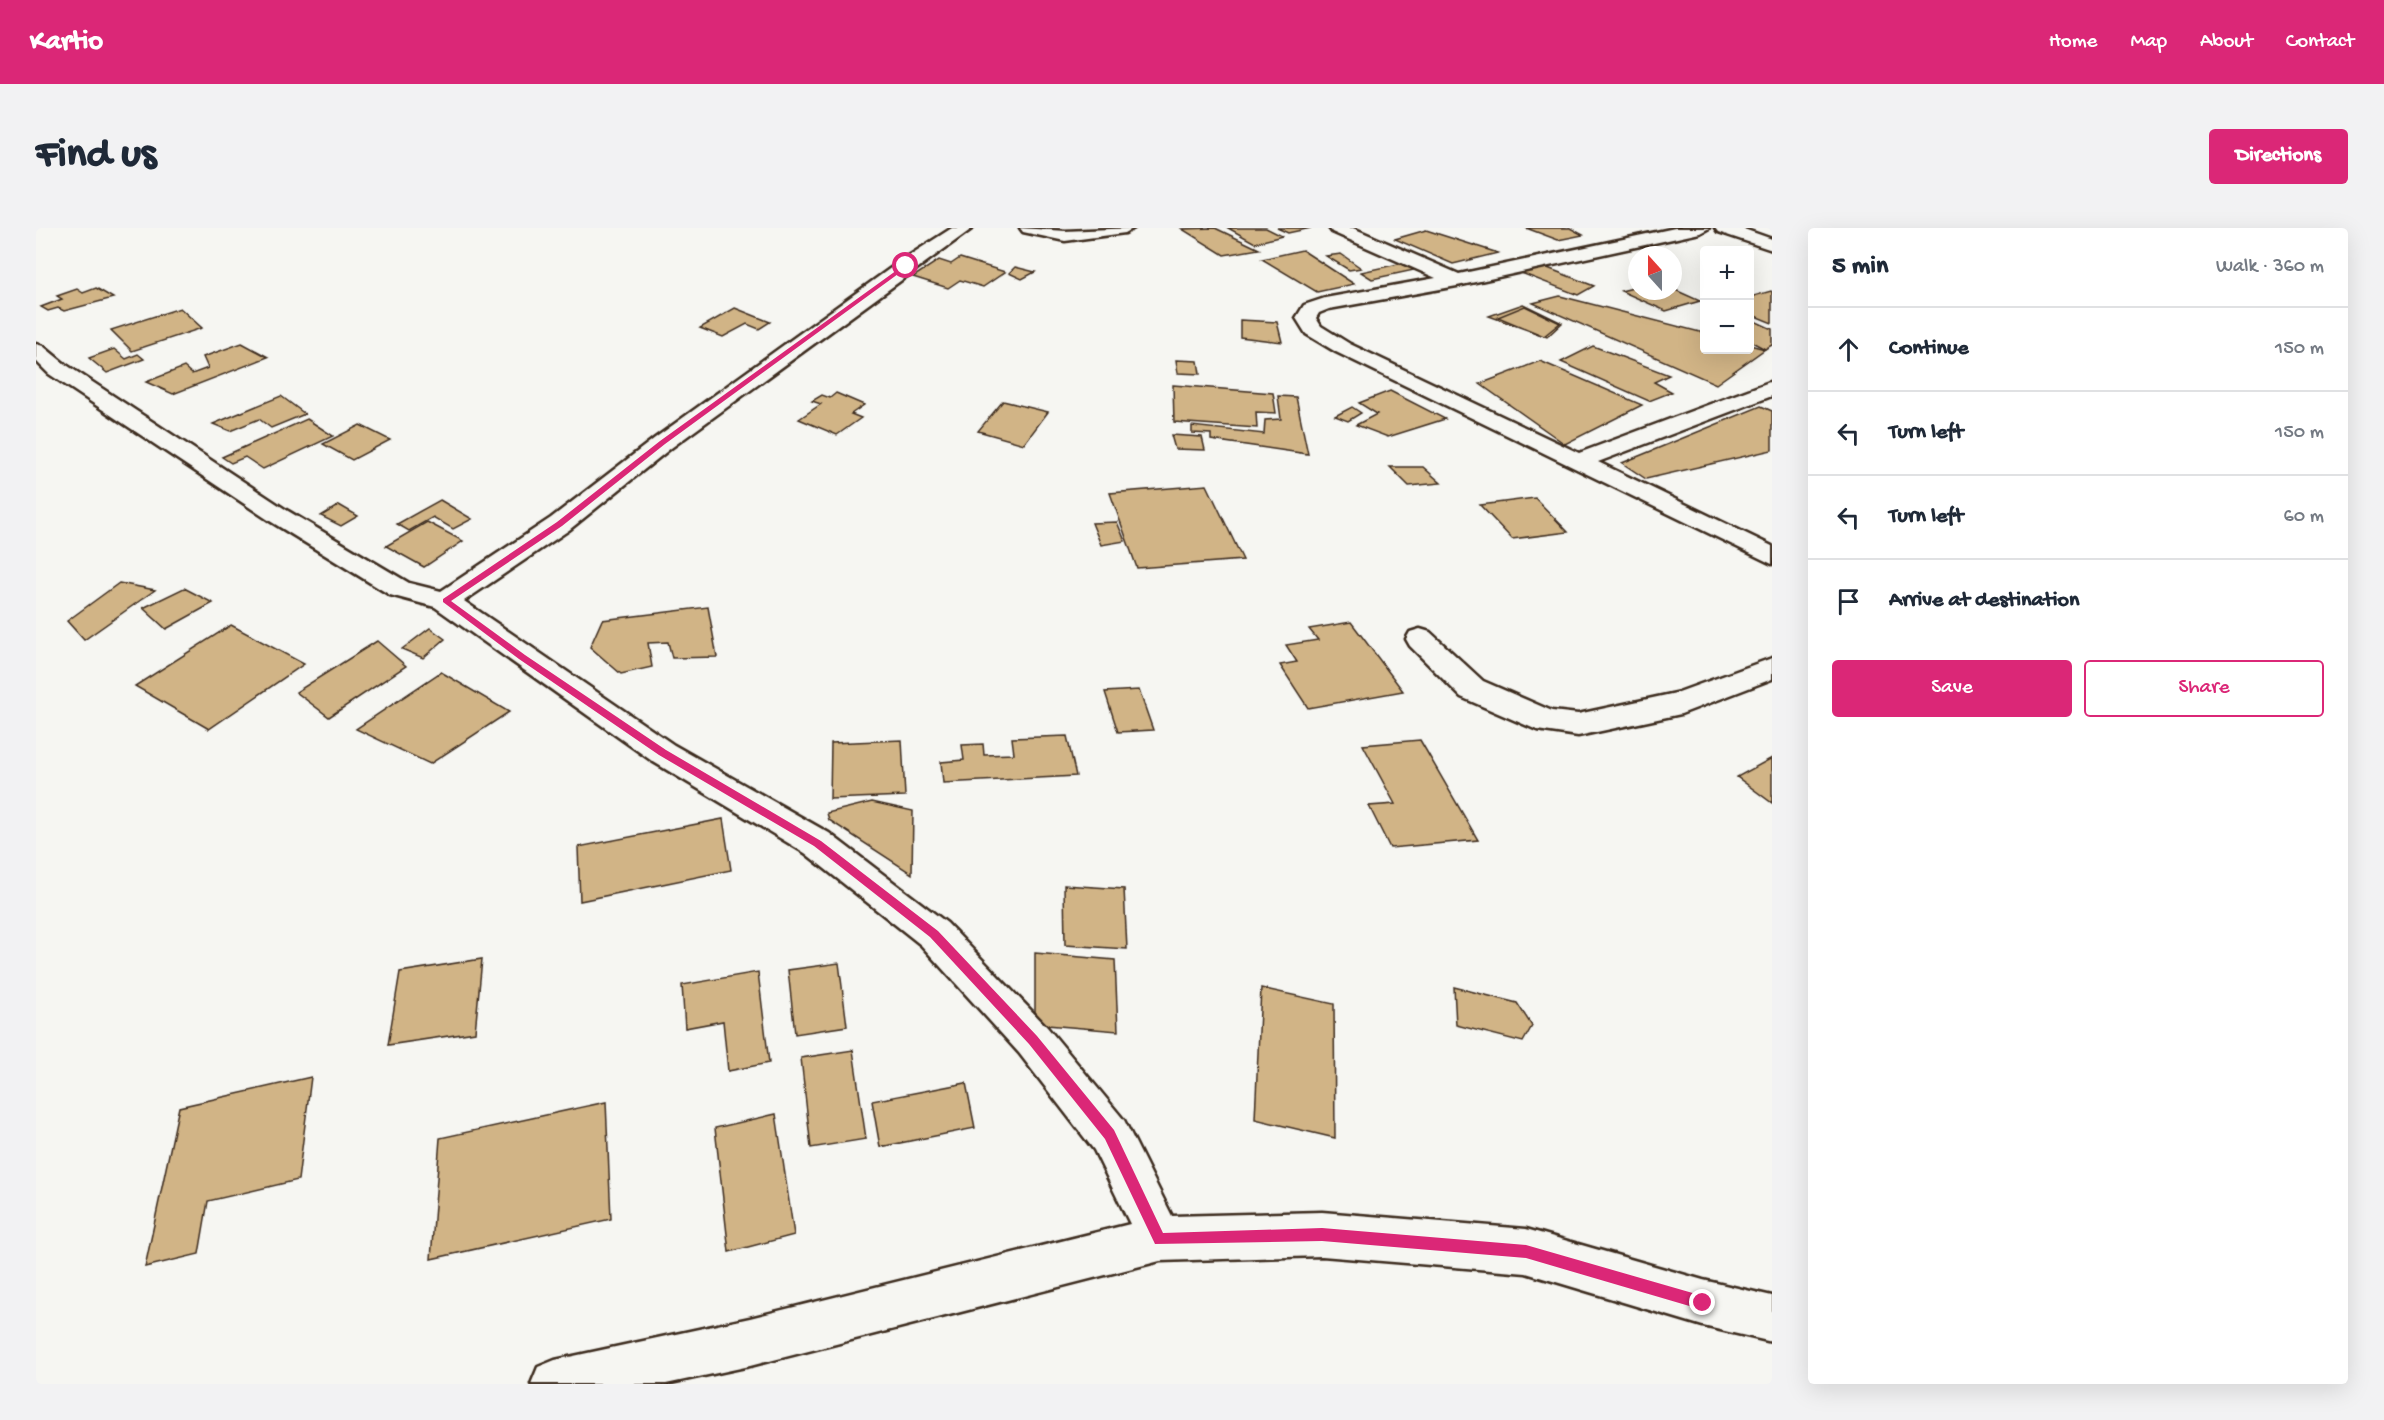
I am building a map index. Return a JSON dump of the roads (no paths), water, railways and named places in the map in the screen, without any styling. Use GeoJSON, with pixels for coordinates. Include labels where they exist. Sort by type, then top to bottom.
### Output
{"type":"FeatureCollection","features":[{"type":"Feature","properties":{"kind":"street"},"geometry":{"type":"LineString","coordinates":[[446,601],[560,524],[663,443],[906,266],[964,228]]}},
{"type":"Feature","properties":{"kind":"street"},"geometry":{"type":"LineString","coordinates":[[1029,228],[1065,236],[1125,228]]}},
{"type":"Feature","properties":{"kind":"street"},"geometry":{"type":"LineString","coordinates":[[1338,228],[1457,280]]}},
{"type":"Feature","properties":{"kind":"street"},"geometry":{"type":"LineString","coordinates":[[1700,228],[1457,280],[1325,304],[1311,309],[1306,318],[1313,330],[1343,348],[1772,556]]}},
{"type":"Feature","properties":{"kind":"street"},"geometry":{"type":"LineString","coordinates":[[1724,228],[1772,245]]}},
{"type":"Feature","properties":{"kind":"street"},"geometry":{"type":"LineString","coordinates":[[36,350],[57,369],[279,516],[400,589],[446,601],[522,657],[663,753],[818,843],[934,934],[1033,1040],[1110,1135],[1160,1239]]}},
{"type":"Feature","properties":{"kind":"street"},"geometry":{"type":"LineString","coordinates":[[1578,462],[1772,388]]}},
{"type":"Feature","properties":{"kind":"street"},"geometry":{"type":"LineString","coordinates":[[1420,639],[1472,689],[1548,722],[1578,724],[1681,704],[1772,668]]}},
{"type":"Feature","properties":{"kind":"street"},"geometry":{"type":"LineString","coordinates":[[555,1384],[750,1342],[1160,1239],[1322,1234],[1526,1251],[1703,1303],[1772,1320]]}}]}
